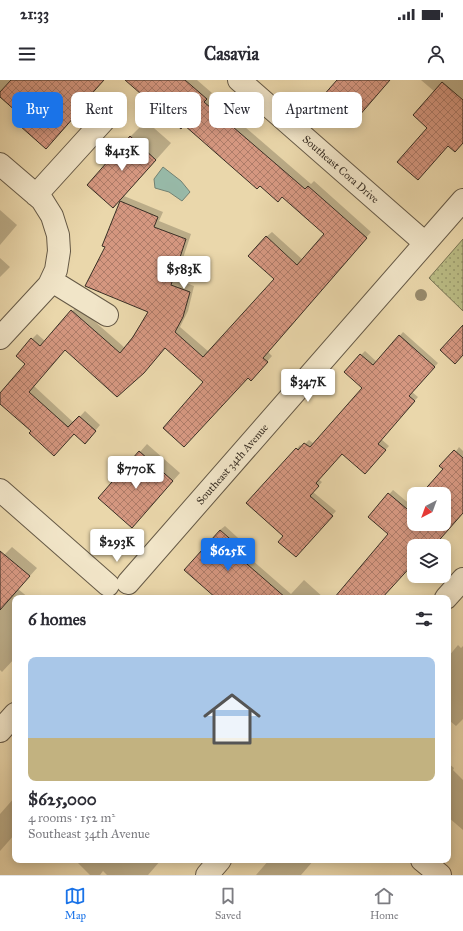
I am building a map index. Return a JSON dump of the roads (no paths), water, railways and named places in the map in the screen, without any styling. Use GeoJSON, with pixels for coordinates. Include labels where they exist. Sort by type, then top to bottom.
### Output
{"type":"FeatureCollection","features":[{"type":"Feature","properties":{"kind":"street","name":"Southeast Cora Drive"},"geometry":{"type":"LineString","coordinates":[[239,80],[425,243]]}},
{"type":"Feature","properties":{"kind":"street"},"geometry":{"type":"LineString","coordinates":[[36,195],[97,128]]}},
{"type":"Feature","properties":{"kind":"street"},"geometry":{"type":"LineString","coordinates":[[0,164],[42,200],[52,216],[58,235],[59,251],[56,270],[52,281],[0,338]]}},
{"type":"Feature","properties":{"kind":"street","name":"Southeast 34th Avenue"},"geometry":{"type":"LineString","coordinates":[[118,591],[463,200]]}},
{"type":"Feature","properties":{"kind":"street"},"geometry":{"type":"LineString","coordinates":[[52,281],[107,315]]}},
{"type":"Feature","properties":{"kind":"street"},"geometry":{"type":"LineString","coordinates":[[0,490],[118,591]]}},
{"type":"Feature","properties":{"kind":"street"},"geometry":{"type":"LineString","coordinates":[[449,595],[463,578]]}},
{"type":"Feature","properties":{"kind":"street"},"geometry":{"type":"LineString","coordinates":[[0,731],[12,717]]}},
{"type":"Feature","properties":{"kind":"street"},"geometry":{"type":"LineString","coordinates":[[207,875],[217,863]]}},
{"type":"Feature","properties":{"kind":"street"},"geometry":{"type":"LineString","coordinates":[[426,863],[440,875]]}}]}
